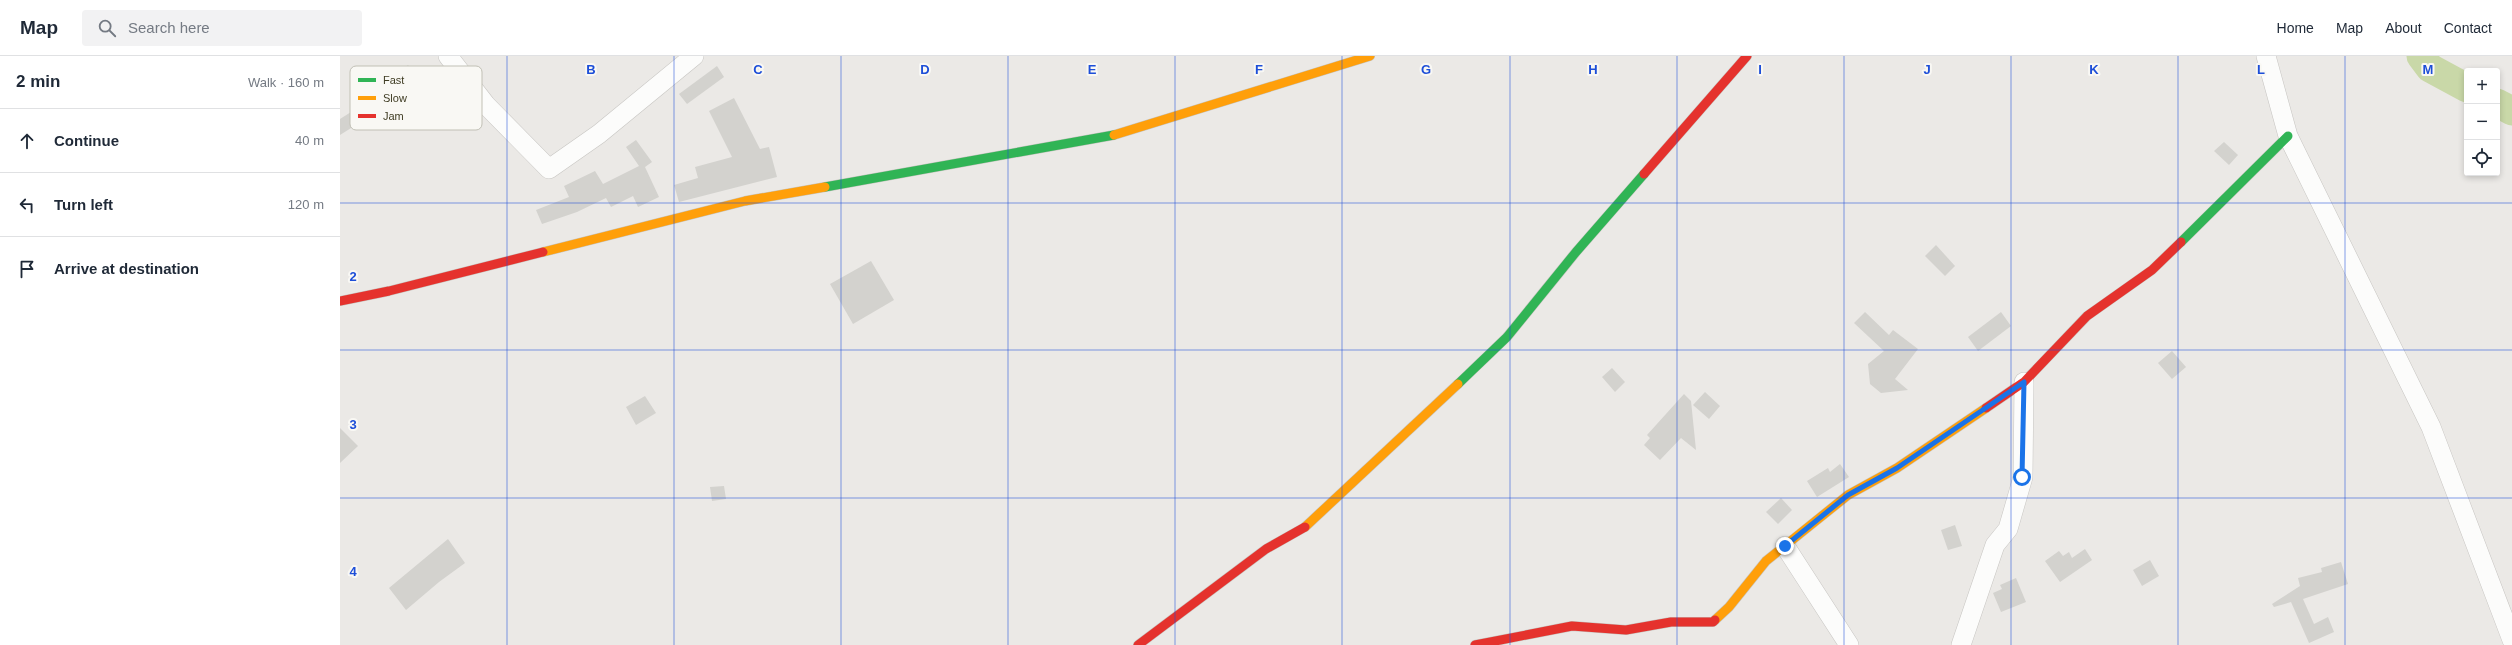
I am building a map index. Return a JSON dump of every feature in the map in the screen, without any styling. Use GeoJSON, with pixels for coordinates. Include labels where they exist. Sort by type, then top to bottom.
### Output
{"type":"FeatureCollection","features":[{"type":"Feature","properties":{"kind":"street"},"geometry":{"type":"LineString","coordinates":[[448,56],[456,66]]}},
{"type":"Feature","properties":{"kind":"street"},"geometry":{"type":"LineString","coordinates":[[482,101],[549,169],[599,134],[694,56]]}},
{"type":"Feature","properties":{"kind":"street"},"geometry":{"type":"LineString","coordinates":[[340,301],[389,291],[746,201],[1118,134],[1327,62],[1370,56]]}},
{"type":"Feature","properties":{"kind":"street"},"geometry":{"type":"LineString","coordinates":[[1138,645],[1266,549],[1308,525],[1507,337],[1576,252],[1747,56]]}},
{"type":"Feature","properties":{"kind":"street"},"geometry":{"type":"LineString","coordinates":[[2266,56],[2288,136],[2431,427],[2512,640]]}},
{"type":"Feature","properties":{"kind":"street"},"geometry":{"type":"LineString","coordinates":[[1475,645],[1572,626],[1626,630],[1671,622],[1714,622],[1730,607],[1766,561],[1848,495],[1897,468],[2024,382],[2087,316],[2152,270],[2288,136]]}},
{"type":"Feature","properties":{"kind":"street"},"geometry":{"type":"LineString","coordinates":[[1961,645],[1995,545],[2008,529],[2022,477],[2024,382]]}},
{"type":"Feature","properties":{"kind":"street"},"geometry":{"type":"LineString","coordinates":[[1785,546],[1849,645]]}},
{"type":"Feature","properties":{"kind":"building"},"geometry":{"type":"Polygon","coordinates":[[[717,66],[724,77],[687,104],[679,94],[717,66]]]}},
{"type":"Feature","properties":{"kind":"building"},"geometry":{"type":"Polygon","coordinates":[[[734,98],[760,149],[769,147],[777,177],[679,202],[674,185],[698,178],[695,167],[732,157],[709,111],[734,98]]]}},
{"type":"Feature","properties":{"kind":"building"},"geometry":{"type":"Polygon","coordinates":[[[350,113],[350,129],[340,135],[340,119],[350,113]]]}},
{"type":"Feature","properties":{"kind":"building"},"geometry":{"type":"Polygon","coordinates":[[[636,140],[652,162],[645,167],[659,197],[638,207],[633,196],[611,207],[606,198],[577,212],[542,224],[536,210],[569,197],[564,186],[595,171],[603,184],[639,166],[626,147],[636,140]]]}},
{"type":"Feature","properties":{"kind":"building"},"geometry":{"type":"Polygon","coordinates":[[[2224,142],[2238,155],[2229,165],[2214,151],[2224,142]]]}},
{"type":"Feature","properties":{"kind":"building"},"geometry":{"type":"Polygon","coordinates":[[[1936,245],[1955,266],[1945,276],[1925,256],[1936,245]]]}},
{"type":"Feature","properties":{"kind":"building"},"geometry":{"type":"Polygon","coordinates":[[[871,261],[894,300],[853,324],[830,284],[871,261]]]}},
{"type":"Feature","properties":{"kind":"building"},"geometry":{"type":"Polygon","coordinates":[[[1865,312],[1889,335],[1893,330],[1918,349],[1895,379],[1908,390],[1881,393],[1870,384],[1868,364],[1884,351],[1854,323],[1865,312]]]}},
{"type":"Feature","properties":{"kind":"building"},"geometry":{"type":"Polygon","coordinates":[[[2001,312],[2011,326],[1978,351],[1968,337],[2001,312]]]}},
{"type":"Feature","properties":{"kind":"building"},"geometry":{"type":"Polygon","coordinates":[[[2172,351],[2186,367],[2172,379],[2158,363],[2172,351]]]}},
{"type":"Feature","properties":{"kind":"building"},"geometry":{"type":"Polygon","coordinates":[[[1612,368],[1625,382],[1615,392],[1602,377],[1612,368]]]}},
{"type":"Feature","properties":{"kind":"building"},"geometry":{"type":"Polygon","coordinates":[[[1705,392],[1720,406],[1709,419],[1693,405],[1705,392]]]}},
{"type":"Feature","properties":{"kind":"building"},"geometry":{"type":"Polygon","coordinates":[[[1684,394],[1691,401],[1696,450],[1681,438],[1660,460],[1644,445],[1650,438],[1647,435],[1684,394]]]}},
{"type":"Feature","properties":{"kind":"building"},"geometry":{"type":"Polygon","coordinates":[[[645,396],[656,413],[636,425],[626,407],[645,396]]]}},
{"type":"Feature","properties":{"kind":"building"},"geometry":{"type":"Polygon","coordinates":[[[340,428],[358,446],[340,463],[340,428]]]}},
{"type":"Feature","properties":{"kind":"building"},"geometry":{"type":"Polygon","coordinates":[[[1840,464],[1849,477],[1817,497],[1807,481],[1828,468],[1830,472],[1840,464]]]}},
{"type":"Feature","properties":{"kind":"building"},"geometry":{"type":"Polygon","coordinates":[[[724,486],[726,499],[712,501],[710,487],[724,486]]]}},
{"type":"Feature","properties":{"kind":"building"},"geometry":{"type":"Polygon","coordinates":[[[1781,498],[1792,510],[1778,524],[1766,512],[1781,498]]]}},
{"type":"Feature","properties":{"kind":"building"},"geometry":{"type":"Polygon","coordinates":[[[1955,525],[1962,546],[1948,550],[1941,530],[1955,525]]]}},
{"type":"Feature","properties":{"kind":"building"},"geometry":{"type":"Polygon","coordinates":[[[448,539],[465,563],[439,582],[406,610],[389,588],[448,539]]]}},
{"type":"Feature","properties":{"kind":"building"},"geometry":{"type":"Polygon","coordinates":[[[2085,549],[2092,560],[2060,582],[2045,561],[2059,551],[2063,556],[2069,552],[2072,558],[2085,549]]]}},
{"type":"Feature","properties":{"kind":"building"},"geometry":{"type":"Polygon","coordinates":[[[2150,560],[2159,576],[2142,586],[2133,570],[2150,560]]]}},
{"type":"Feature","properties":{"kind":"building"},"geometry":{"type":"Polygon","coordinates":[[[2341,562],[2348,584],[2303,599],[2314,624],[2328,617],[2334,632],[2309,643],[2291,602],[2274,607],[2272,604],[2300,586],[2298,578],[2322,572],[2321,568],[2341,562]]]}},
{"type":"Feature","properties":{"kind":"building"},"geometry":{"type":"Polygon","coordinates":[[[2016,578],[2026,602],[2001,612],[1993,593],[2002,589],[2000,585],[2016,578]]]}},
{"type":"Feature","properties":{"kind":"waterway"},"geometry":{"type":"LineString","coordinates":[[2421,56],[2430,68],[2464,86]]}},
{"type":"Feature","properties":{"kind":"waterway"},"geometry":{"type":"LineString","coordinates":[[2499,104],[2512,111]]}},
{"type":"Feature","properties":{"kind":"traffic: fast"},"geometry":{"type":"LineString","coordinates":[[825,187],[1114,135]]}},
{"type":"Feature","properties":{"kind":"traffic: fast"},"geometry":{"type":"LineString","coordinates":[[2181,242],[2288,136]]}},
{"type":"Feature","properties":{"kind":"traffic: fast"},"geometry":{"type":"LineString","coordinates":[[1458,384],[1507,337],[1576,252],[1644,174]]}},
{"type":"Feature","properties":{"kind":"traffic: slow"},"geometry":{"type":"LineString","coordinates":[[1114,135],[1370,56]]}},
{"type":"Feature","properties":{"kind":"traffic: slow"},"geometry":{"type":"LineString","coordinates":[[543,252],[745,201],[825,187]]}},
{"type":"Feature","properties":{"kind":"traffic: slow"},"geometry":{"type":"LineString","coordinates":[[1305,527],[1458,384]]}},
{"type":"Feature","properties":{"kind":"traffic: slow"},"geometry":{"type":"LineString","coordinates":[[1715,620],[1729,607],[1766,561],[1848,495],[1897,468],[1986,408]]}},
{"type":"Feature","properties":{"kind":"traffic: jam"},"geometry":{"type":"LineString","coordinates":[[1644,174],[1747,56]]}},
{"type":"Feature","properties":{"kind":"traffic: jam"},"geometry":{"type":"LineString","coordinates":[[1986,408],[2024,382],[2087,316],[2152,270],[2181,242]]}},
{"type":"Feature","properties":{"kind":"traffic: jam"},"geometry":{"type":"LineString","coordinates":[[340,301],[389,291],[543,252]]}},
{"type":"Feature","properties":{"kind":"traffic: jam"},"geometry":{"type":"LineString","coordinates":[[1138,645],[1266,549],[1305,527]]}},
{"type":"Feature","properties":{"kind":"traffic: jam"},"geometry":{"type":"LineString","coordinates":[[1475,645],[1572,626],[1626,630],[1671,622],[1713,622],[1715,620]]}},
{"type":"Feature","properties":{"kind":"route"},"geometry":{"type":"LineString","coordinates":[[1785,546],[1848,495],[1897,468],[2024,382],[2022,477]]}}]}
